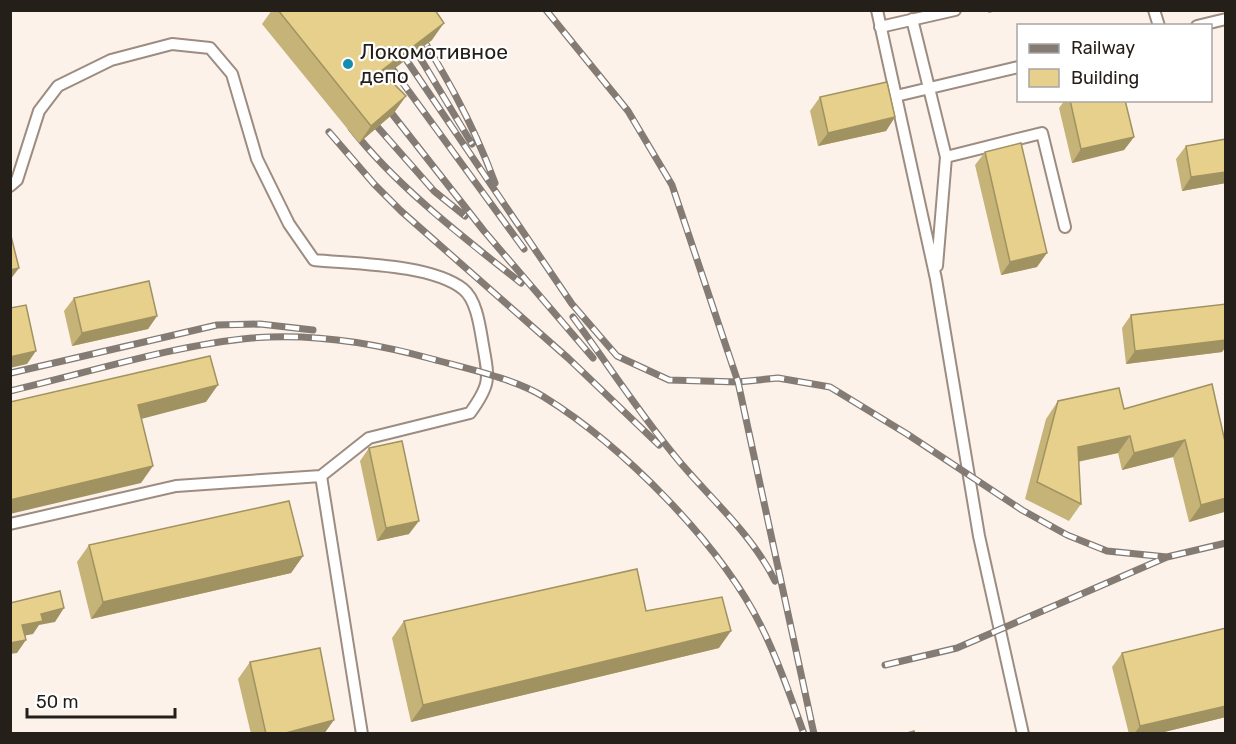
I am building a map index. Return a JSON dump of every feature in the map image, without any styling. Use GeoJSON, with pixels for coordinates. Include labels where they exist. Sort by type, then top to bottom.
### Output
{"type":"FeatureCollection","features":[{"type":"Feature","properties":{"kind":"lane"},"geometry":{"type":"LineString","coordinates":[[877,10],[936,279],[979,536],[1023,734]]}},
{"type":"Feature","properties":{"kind":"lane"},"geometry":{"type":"LineString","coordinates":[[880,27],[955,10]]}},
{"type":"Feature","properties":{"kind":"lane"},"geometry":{"type":"LineString","coordinates":[[912,19],[946,157],[936,279]]}},
{"type":"Feature","properties":{"kind":"lane"},"geometry":{"type":"LineString","coordinates":[[1205,24],[1226,19]]}},
{"type":"Feature","properties":{"kind":"lane"},"geometry":{"type":"LineString","coordinates":[[10,186],[17,180],[39,111],[58,86],[111,60],[172,44],[210,48],[232,74],[257,159],[289,224],[314,260],[423,271],[464,289],[477,315],[488,375],[486,392],[470,413],[369,438],[321,476],[176,486],[10,524]]}},
{"type":"Feature","properties":{"kind":"lane"},"geometry":{"type":"LineString","coordinates":[[896,96],[1017,68]]}},
{"type":"Feature","properties":{"kind":"lane"},"geometry":{"type":"LineString","coordinates":[[946,157],[1042,134],[1065,227]]}},
{"type":"Feature","properties":{"kind":"lane"},"geometry":{"type":"LineString","coordinates":[[321,476],[362,734]]}},
{"type":"Feature","properties":{"kind":"building","name":"Локомотивное депо"},"geometry":{"type":"Polygon","coordinates":[[[278,10],[435,10],[444,23],[381,71],[406,96],[371,126],[278,10]]]}},
{"type":"Feature","properties":{"kind":"building"},"geometry":{"type":"Polygon","coordinates":[[[887,82],[895,117],[828,133],[820,97],[887,82]]]}},
{"type":"Feature","properties":{"kind":"building"},"geometry":{"type":"Polygon","coordinates":[[[1070,102],[1125,102],[1134,137],[1081,149],[1070,102]]]}},
{"type":"Feature","properties":{"kind":"building"},"geometry":{"type":"Polygon","coordinates":[[[1226,139],[1226,172],[1191,177],[1186,146],[1226,139]]]}},
{"type":"Feature","properties":{"kind":"building"},"geometry":{"type":"Polygon","coordinates":[[[1021,143],[1047,253],[1010,262],[985,152],[1021,143]]]}},
{"type":"Feature","properties":{"kind":"building"},"geometry":{"type":"Polygon","coordinates":[[[10,232],[19,268],[10,270],[10,232]]]}},
{"type":"Feature","properties":{"kind":"building"},"geometry":{"type":"Polygon","coordinates":[[[149,281],[157,316],[82,333],[74,298],[149,281]]]}},
{"type":"Feature","properties":{"kind":"building"},"geometry":{"type":"Polygon","coordinates":[[[1226,304],[1226,340],[1135,351],[1131,315],[1226,304]]]}},
{"type":"Feature","properties":{"kind":"building"},"geometry":{"type":"Polygon","coordinates":[[[26,305],[36,351],[10,357],[10,308],[26,305]]]}},
{"type":"Feature","properties":{"kind":"building"},"geometry":{"type":"Polygon","coordinates":[[[210,356],[218,385],[138,405],[153,466],[10,500],[10,402],[210,356]]]}},
{"type":"Feature","properties":{"kind":"building"},"geometry":{"type":"Polygon","coordinates":[[[1212,384],[1226,446],[1226,498],[1201,505],[1185,440],[1134,453],[1130,436],[1078,447],[1081,504],[1037,482],[1058,401],[1119,388],[1124,409],[1212,384]]]}},
{"type":"Feature","properties":{"kind":"building"},"geometry":{"type":"Polygon","coordinates":[[[402,441],[419,521],[386,528],[369,448],[402,441]]]}},
{"type":"Feature","properties":{"kind":"building"},"geometry":{"type":"Polygon","coordinates":[[[289,501],[303,556],[103,602],[89,545],[289,501]]]}},
{"type":"Feature","properties":{"kind":"building"},"geometry":{"type":"Polygon","coordinates":[[[637,569],[646,611],[722,597],[731,631],[423,705],[404,621],[637,569]]]}},
{"type":"Feature","properties":{"kind":"building"},"geometry":{"type":"Polygon","coordinates":[[[60,591],[64,608],[41,614],[43,621],[22,625],[26,640],[10,643],[10,603],[60,591]]]}},
{"type":"Feature","properties":{"kind":"building"},"geometry":{"type":"Polygon","coordinates":[[[1226,628],[1226,706],[1140,726],[1122,653],[1226,628]]]}},
{"type":"Feature","properties":{"kind":"building"},"geometry":{"type":"Polygon","coordinates":[[[320,648],[334,720],[282,734],[266,734],[250,662],[320,648]]]}},
{"type":"Feature","properties":{"kind":"railway"},"geometry":{"type":"LineString","coordinates":[[405,10],[455,94],[495,183]]}},
{"type":"Feature","properties":{"kind":"railway"},"geometry":{"type":"LineString","coordinates":[[546,10],[628,111],[672,185],[738,382],[814,734]]}},
{"type":"Feature","properties":{"kind":"railway"},"geometry":{"type":"LineString","coordinates":[[413,46],[472,144]]}},
{"type":"Feature","properties":{"kind":"railway"},"geometry":{"type":"LineString","coordinates":[[401,52],[572,304],[617,356],[669,380],[738,382],[778,378],[830,387],[907,434],[1022,510],[1067,535],[1107,551],[1167,557]]}},
{"type":"Feature","properties":{"kind":"railway"},"geometry":{"type":"LineString","coordinates":[[383,56],[524,249]]}},
{"type":"Feature","properties":{"kind":"railway"},"geometry":{"type":"LineString","coordinates":[[382,101],[484,231],[593,358]]}},
{"type":"Feature","properties":{"kind":"railway"},"geometry":{"type":"LineString","coordinates":[[367,115],[434,191],[465,216]]}},
{"type":"Feature","properties":{"kind":"railway"},"geometry":{"type":"LineString","coordinates":[[351,128],[409,190],[521,283]]}},
{"type":"Feature","properties":{"kind":"railway"},"geometry":{"type":"LineString","coordinates":[[329,132],[401,211],[568,358],[659,445]]}},
{"type":"Feature","properties":{"kind":"railway"},"geometry":{"type":"LineString","coordinates":[[573,317],[661,438],[754,547],[775,581]]}},
{"type":"Feature","properties":{"kind":"railway"},"geometry":{"type":"LineString","coordinates":[[11,373],[217,325],[260,324],[313,330]]}},
{"type":"Feature","properties":{"kind":"railway"},"geometry":{"type":"LineString","coordinates":[[10,391],[192,347],[274,337],[320,338],[388,348],[475,370],[533,391],[574,418],[637,469],[696,531],[722,563],[762,628],[804,734]]}},
{"type":"Feature","properties":{"kind":"railway"},"geometry":{"type":"LineString","coordinates":[[885,665],[957,648],[1167,557],[1226,543]]}},
{"type":"Feature","properties":{"kind":"place","name":"Локомотивное депо"},"geometry":{"type":"Point","coordinates":[348,64]}}]}
